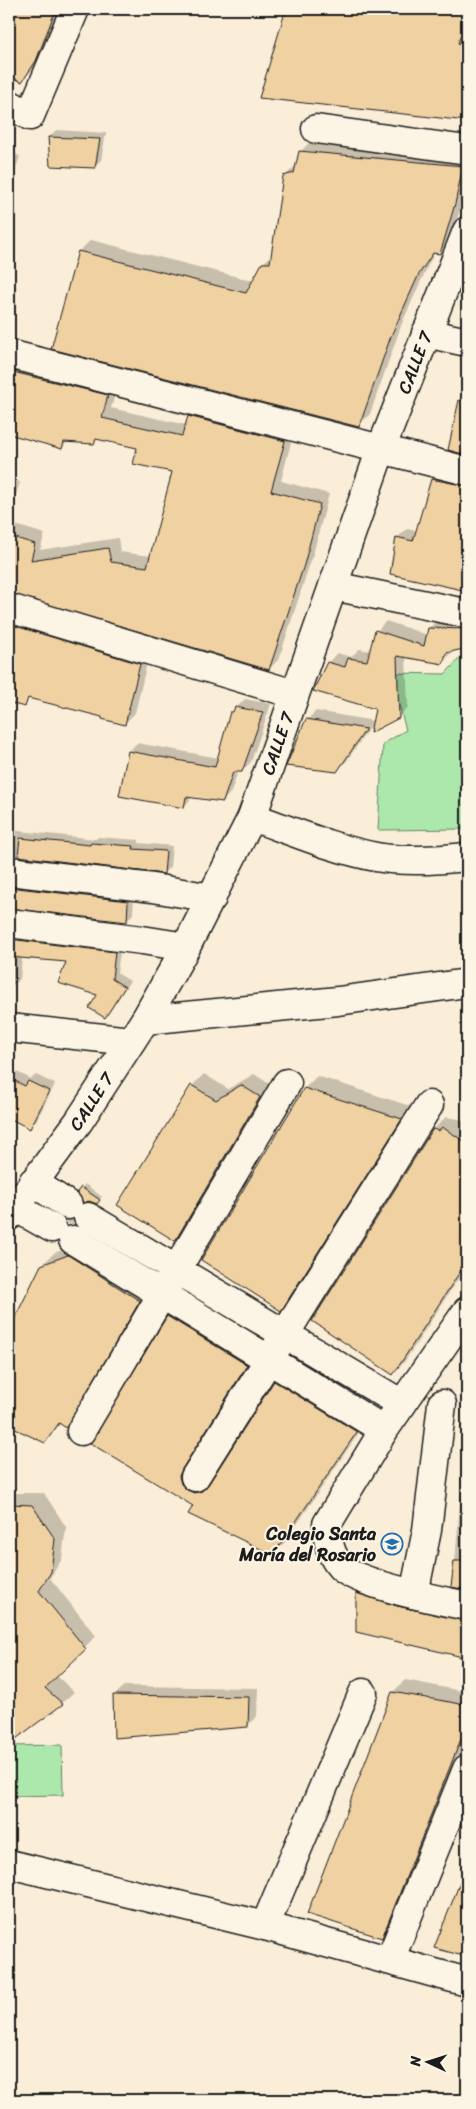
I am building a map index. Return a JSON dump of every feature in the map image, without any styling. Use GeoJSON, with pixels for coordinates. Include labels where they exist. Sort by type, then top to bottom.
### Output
{"type":"FeatureCollection","features":[{"type":"Feature","properties":{"kind":"street"},"geometry":{"type":"LineString","coordinates":[[9,104],[30,116],[75,9]]}},
{"type":"Feature","properties":{"kind":"street"},"geometry":{"type":"LineString","coordinates":[[316,130],[467,150]]}},
{"type":"Feature","properties":{"kind":"street","name":"CALLE 7"},"geometry":{"type":"LineString","coordinates":[[12,1211],[79,1121],[138,1030],[186,948],[252,817],[381,449],[467,231]]}},
{"type":"Feature","properties":{"kind":"street"},"geometry":{"type":"LineString","coordinates":[[426,333],[467,342]]}},
{"type":"Feature","properties":{"kind":"street"},"geometry":{"type":"LineString","coordinates":[[9,354],[467,471]]}},
{"type":"Feature","properties":{"kind":"street"},"geometry":{"type":"LineString","coordinates":[[333,586],[465,613]]}},
{"type":"Feature","properties":{"kind":"street"},"geometry":{"type":"LineString","coordinates":[[9,608],[291,704]]}},
{"type":"Feature","properties":{"kind":"street"},"geometry":{"type":"LineString","coordinates":[[252,817],[324,842],[376,857],[437,860],[467,857]]}},
{"type":"Feature","properties":{"kind":"street"},"geometry":{"type":"LineString","coordinates":[[9,871],[153,888],[212,898]]}},
{"type":"Feature","properties":{"kind":"street"},"geometry":{"type":"LineString","coordinates":[[9,923],[142,940],[186,948]]}},
{"type":"Feature","properties":{"kind":"street"},"geometry":{"type":"LineString","coordinates":[[9,1028],[138,1030],[467,983]]}},
{"type":"Feature","properties":{"kind":"street"},"geometry":{"type":"LineString","coordinates":[[81,1432],[287,1083]]}},
{"type":"Feature","properties":{"kind":"street"},"geometry":{"type":"LineString","coordinates":[[195,1477],[429,1105]]}},
{"type":"Feature","properties":{"kind":"street"},"geometry":{"type":"LineString","coordinates":[[33,1182],[176,1270],[402,1404]]}},
{"type":"Feature","properties":{"kind":"street"},"geometry":{"type":"LineString","coordinates":[[12,1211],[63,1234],[384,1430]]}},
{"type":"Feature","properties":{"kind":"street"},"geometry":{"type":"LineString","coordinates":[[467,1311],[384,1430],[327,1524],[330,1549],[343,1569],[356,1577],[414,1594],[467,1606]]}},
{"type":"Feature","properties":{"kind":"street"},"geometry":{"type":"LineString","coordinates":[[414,1594],[427,1530],[442,1404]]}},
{"type":"Feature","properties":{"kind":"street"},"geometry":{"type":"LineString","coordinates":[[264,1926],[363,1693]]}},
{"type":"Feature","properties":{"kind":"street"},"geometry":{"type":"LineString","coordinates":[[390,1960],[467,1769]]}},
{"type":"Feature","properties":{"kind":"street"},"geometry":{"type":"LineString","coordinates":[[9,1864],[264,1926],[467,1982]]}},
{"type":"Feature","properties":{"kind":"green space"},"geometry":{"type":"Polygon","coordinates":[[[461,657],[467,657],[467,829],[378,830],[383,744],[406,730],[390,673],[445,674],[461,657]]]}},
{"type":"Feature","properties":{"kind":"green space"},"geometry":{"type":"Polygon","coordinates":[[[62,1745],[63,1795],[9,1796],[9,1746],[62,1745]]]}},
{"type":"Feature","properties":{"kind":"building"},"geometry":{"type":"Polygon","coordinates":[[[9,9],[56,9],[36,61],[22,82],[9,76],[9,9]]]}},
{"type":"Feature","properties":{"kind":"building"},"geometry":{"type":"Polygon","coordinates":[[[286,9],[467,9],[467,17],[458,43],[467,47],[467,121],[259,98],[286,9]]]}},
{"type":"Feature","properties":{"kind":"building"},"geometry":{"type":"Polygon","coordinates":[[[48,137],[100,139],[95,168],[50,166],[48,137]]]}},
{"type":"Feature","properties":{"kind":"building"},"geometry":{"type":"Polygon","coordinates":[[[299,151],[463,166],[455,204],[440,254],[433,253],[419,274],[391,336],[359,427],[51,349],[78,251],[246,293],[262,263],[270,263],[283,176],[294,173],[299,151]]]}},
{"type":"Feature","properties":{"kind":"building"},"geometry":{"type":"Polygon","coordinates":[[[13,372],[108,395],[102,418],[182,436],[188,416],[285,441],[271,491],[320,504],[304,565],[269,670],[9,593],[9,536],[35,544],[31,560],[108,548],[111,562],[147,567],[172,472],[133,464],[137,448],[96,439],[94,444],[64,442],[62,449],[9,434],[9,389],[13,372]]]}},
{"type":"Feature","properties":{"kind":"building"},"geometry":{"type":"Polygon","coordinates":[[[459,400],[467,401],[467,455],[448,450],[459,400]]]}},
{"type":"Feature","properties":{"kind":"building"},"geometry":{"type":"Polygon","coordinates":[[[431,479],[467,486],[467,591],[390,574],[396,537],[413,541],[431,479]]]}},
{"type":"Feature","properties":{"kind":"building"},"geometry":{"type":"Polygon","coordinates":[[[9,624],[140,664],[125,725],[102,719],[102,717],[28,698],[25,707],[9,703],[9,624]]]}},
{"type":"Feature","properties":{"kind":"building"},"geometry":{"type":"Polygon","coordinates":[[[428,628],[467,629],[467,648],[446,653],[443,664],[397,656],[399,718],[370,733],[375,709],[313,691],[327,662],[345,667],[348,658],[367,661],[375,630],[424,646],[428,628]]]}},
{"type":"Feature","properties":{"kind":"building"},"geometry":{"type":"Polygon","coordinates":[[[235,707],[263,712],[242,772],[233,772],[223,802],[186,797],[184,808],[119,796],[128,751],[215,767],[230,712],[233,712],[235,707]]]}},
{"type":"Feature","properties":{"kind":"building"},"geometry":{"type":"Polygon","coordinates":[[[306,719],[366,729],[337,772],[286,766],[306,719]]]}},
{"type":"Feature","properties":{"kind":"building"},"geometry":{"type":"Polygon","coordinates":[[[20,838],[90,845],[91,843],[134,846],[133,849],[166,851],[164,874],[18,856],[20,838]]]}},
{"type":"Feature","properties":{"kind":"building"},"geometry":{"type":"Polygon","coordinates":[[[9,887],[128,901],[127,922],[9,908],[9,887]]]}},
{"type":"Feature","properties":{"kind":"building"},"geometry":{"type":"Polygon","coordinates":[[[9,939],[115,952],[112,979],[125,987],[105,1018],[89,1008],[97,995],[58,983],[66,962],[9,957],[9,939]]]}},
{"type":"Feature","properties":{"kind":"building"},"geometry":{"type":"Polygon","coordinates":[[[9,1078],[25,1086],[28,1081],[49,1091],[30,1129],[9,1118],[9,1078]]]}},
{"type":"Feature","properties":{"kind":"building"},"geometry":{"type":"Polygon","coordinates":[[[191,1085],[216,1100],[241,1085],[260,1097],[175,1241],[117,1205],[191,1085]]]}},
{"type":"Feature","properties":{"kind":"building"},"geometry":{"type":"Polygon","coordinates":[[[304,1088],[402,1119],[281,1311],[201,1260],[304,1088]]]}},
{"type":"Feature","properties":{"kind":"building"},"geometry":{"type":"Polygon","coordinates":[[[442,1127],[467,1143],[467,1261],[393,1375],[312,1321],[433,1129],[439,1131],[442,1127]]]}},
{"type":"Feature","properties":{"kind":"building"},"geometry":{"type":"Polygon","coordinates":[[[81,1187],[100,1200],[97,1204],[89,1201],[83,1203],[77,1192],[81,1187]]]}},
{"type":"Feature","properties":{"kind":"building"},"geometry":{"type":"Polygon","coordinates":[[[68,1255],[140,1301],[66,1428],[59,1423],[45,1443],[9,1426],[9,1330],[41,1265],[68,1255]]]}},
{"type":"Feature","properties":{"kind":"building"},"geometry":{"type":"Polygon","coordinates":[[[167,1316],[247,1365],[182,1469],[179,1476],[181,1484],[187,1490],[194,1493],[202,1491],[208,1485],[274,1381],[357,1432],[273,1555],[188,1514],[193,1506],[90,1443],[167,1316]]]}},
{"type":"Feature","properties":{"kind":"building"},"geometry":{"type":"Polygon","coordinates":[[[9,1504],[32,1505],[55,1539],[51,1572],[39,1591],[86,1649],[45,1688],[63,1704],[9,1744],[9,1504]]]}},
{"type":"Feature","properties":{"kind":"building"},"geometry":{"type":"Polygon","coordinates":[[[454,1561],[467,1561],[467,1590],[451,1587],[454,1561]]]}},
{"type":"Feature","properties":{"kind":"building"},"geometry":{"type":"Polygon","coordinates":[[[356,1593],[397,1606],[467,1621],[467,1658],[356,1632],[356,1593]]]}},
{"type":"Feature","properties":{"kind":"building"},"geometry":{"type":"Polygon","coordinates":[[[392,1692],[467,1705],[467,1724],[382,1938],[307,1914],[392,1692]]]}},
{"type":"Feature","properties":{"kind":"building"},"geometry":{"type":"Polygon","coordinates":[[[113,1695],[249,1697],[248,1727],[114,1738],[113,1695]]]}},
{"type":"Feature","properties":{"kind":"building"},"geometry":{"type":"Polygon","coordinates":[[[467,1868],[467,1957],[434,1948],[467,1868]]]}},
{"type":"Feature","properties":{"kind":"place","name":"Colegio Santa María del Rosario"},"geometry":{"type":"Point","coordinates":[392,1544]}}]}
